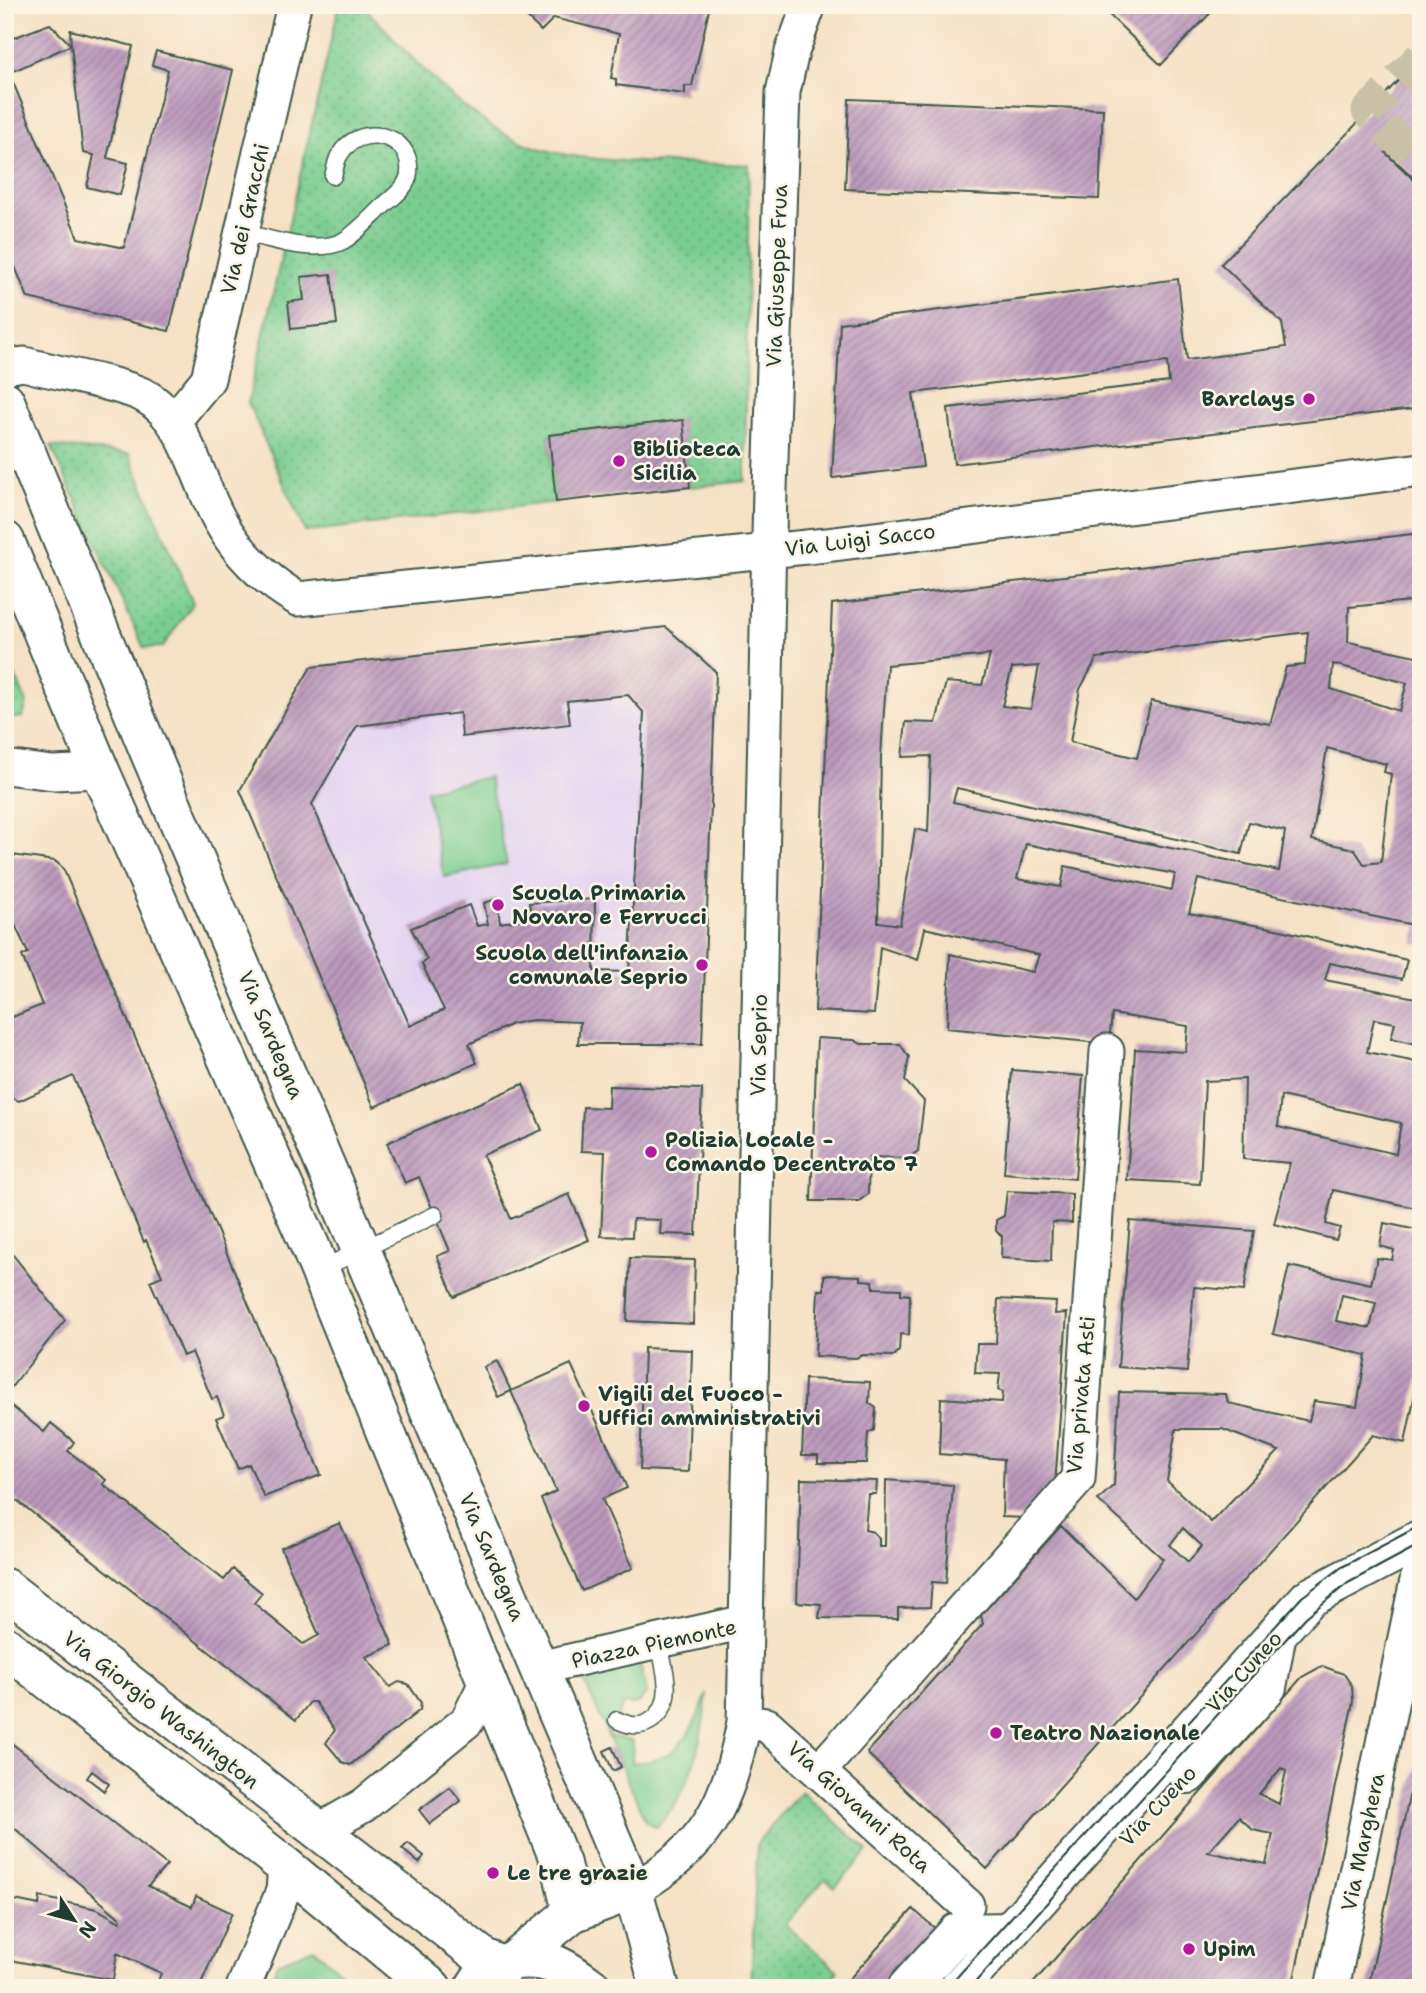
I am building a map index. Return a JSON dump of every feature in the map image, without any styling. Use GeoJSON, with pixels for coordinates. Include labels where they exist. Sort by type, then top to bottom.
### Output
{"type":"FeatureCollection","features":[{"type":"Feature","properties":{"kind":"main road","name":"Via Sardegna"},"geometry":{"type":"LineString","coordinates":[[5,401],[150,753],[538,1668]]}},
{"type":"Feature","properties":{"kind":"main road"},"geometry":{"type":"LineString","coordinates":[[5,541],[100,771],[320,1270],[561,1864],[572,1913]]}},
{"type":"Feature","properties":{"kind":"main road"},"geometry":{"type":"LineString","coordinates":[[100,771],[150,753]]}},
{"type":"Feature","properties":{"kind":"main road","name":"Via Cuneo"},"geometry":{"type":"LineString","coordinates":[[1018,1922],[1309,1598],[1421,1539]]}},
{"type":"Feature","properties":{"kind":"main road","name":"Via Giorgio Washington"},"geometry":{"type":"LineString","coordinates":[[5,1588],[317,1832]]}},
{"type":"Feature","properties":{"kind":"main road"},"geometry":{"type":"LineString","coordinates":[[5,1646],[285,1866],[432,1988]]}},
{"type":"Feature","properties":{"kind":"main road","name":"Piazza Piemonte"},"geometry":{"type":"LineString","coordinates":[[538,1668],[633,1890],[660,1988]]}},
{"type":"Feature","properties":{"kind":"main road"},"geometry":{"type":"LineString","coordinates":[[317,1832],[484,1958],[497,1971],[538,1958],[563,1967],[592,1988]]}},
{"type":"Feature","properties":{"kind":"main road","name":"Piazza Piemonte"},"geometry":{"type":"LineString","coordinates":[[497,1971],[572,1913],[633,1890]]}},
{"type":"Feature","properties":{"kind":"main road"},"geometry":{"type":"LineString","coordinates":[[907,1988],[957,1933],[1018,1922]]}},
{"type":"Feature","properties":{"kind":"main road"},"geometry":{"type":"LineString","coordinates":[[959,1988],[1018,1922]]}},
{"type":"Feature","properties":{"kind":"street","name":"Via dei Gracchi"},"geometry":{"type":"LineString","coordinates":[[173,422],[208,379],[294,5]]}},
{"type":"Feature","properties":{"kind":"street","name":"Via Giuseppe Frua"},"geometry":{"type":"LineString","coordinates":[[770,551],[769,489],[783,92],[792,52],[809,5]]}},
{"type":"Feature","properties":{"kind":"street"},"geometry":{"type":"LineString","coordinates":[[5,367],[24,364],[144,396],[173,422]]}},
{"type":"Feature","properties":{"kind":"street","name":"Via Luigi Sacco"},"geometry":{"type":"LineString","coordinates":[[173,422],[219,519],[236,547],[252,567],[298,599],[770,551],[1421,470]]}},
{"type":"Feature","properties":{"kind":"street","name":"Via Seprio"},"geometry":{"type":"LineString","coordinates":[[745,1622],[770,551]]}},
{"type":"Feature","properties":{"kind":"street"},"geometry":{"type":"LineString","coordinates":[[5,767],[53,773],[100,771]]}},
{"type":"Feature","properties":{"kind":"street","name":"Via privata Asti"},"geometry":{"type":"LineString","coordinates":[[820,1770],[1078,1479],[1107,1051]]}},
{"type":"Feature","properties":{"kind":"street","name":"Via Marghera"},"geometry":{"type":"LineString","coordinates":[[1332,1988],[1421,1561]]}},
{"type":"Feature","properties":{"kind":"street","name":"Piazza Piemonte"},"geometry":{"type":"LineString","coordinates":[[538,1668],[745,1622],[744,1722],[727,1790],[711,1822],[691,1848],[668,1870],[633,1890]]}},
{"type":"Feature","properties":{"kind":"street","name":"Via Marghera"},"geometry":{"type":"LineString","coordinates":[[1395,1696],[1421,1653]]}},
{"type":"Feature","properties":{"kind":"street"},"geometry":{"type":"LineString","coordinates":[[317,1832],[364,1805],[467,1721],[487,1681]]}},
{"type":"Feature","properties":{"kind":"street","name":"Via Giovanni Rota"},"geometry":{"type":"LineString","coordinates":[[744,1722],[767,1725],[967,1905]]}},
{"type":"Feature","properties":{"kind":"street"},"geometry":{"type":"LineString","coordinates":[[243,1988],[283,1891],[285,1866]]}},
{"type":"Feature","properties":{"kind":"lane"},"geometry":{"type":"LineString","coordinates":[[243,232],[306,246],[342,242],[402,189],[409,174],[407,157],[398,145],[384,135],[367,134],[351,141],[339,156],[333,176]]}},
{"type":"Feature","properties":{"kind":"lane"},"geometry":{"type":"LineString","coordinates":[[320,1270],[435,1215]]}},
{"type":"Feature","properties":{"kind":"lane"},"geometry":{"type":"LineString","coordinates":[[617,1720],[628,1725],[643,1724],[655,1717],[663,1706],[666,1678],[659,1640]]}},
{"type":"Feature","properties":{"kind":"shaded area","name":"Scuola Primaria Novaro e Ferrucci"},"geometry":{"type":"Polygon","coordinates":[[[716,672],[702,1044],[578,1044],[579,1022],[533,1020],[512,1024],[470,1043],[477,1063],[374,1107],[240,790],[279,723],[716,672]]]}},
{"type":"Feature","properties":{"kind":"green space"},"geometry":{"type":"Polygon","coordinates":[[[339,5],[362,5],[420,66],[463,105],[509,136],[535,147],[611,160],[749,165],[745,481],[690,487],[682,420],[549,435],[556,502],[305,532],[248,403],[339,5]]]}},
{"type":"Feature","properties":{"kind":"green space"},"geometry":{"type":"Polygon","coordinates":[[[51,446],[129,454],[193,603],[163,647],[144,648],[51,446]]]}},
{"type":"Feature","properties":{"kind":"green space"},"geometry":{"type":"Polygon","coordinates":[[[5,651],[27,703],[23,717],[5,719],[5,651]]]}},
{"type":"Feature","properties":{"kind":"green space"},"geometry":{"type":"Polygon","coordinates":[[[489,777],[507,864],[444,877],[426,790],[489,777]]]}},
{"type":"Feature","properties":{"kind":"green space"},"geometry":{"type":"Polygon","coordinates":[[[630,1659],[641,1667],[647,1692],[638,1703],[624,1704],[608,1736],[581,1671],[630,1659]]]}},
{"type":"Feature","properties":{"kind":"green space"},"geometry":{"type":"Polygon","coordinates":[[[707,1694],[702,1731],[687,1781],[657,1827],[646,1822],[608,1736],[633,1741],[632,1762],[661,1758],[681,1743],[689,1732],[707,1694]]]}},
{"type":"Feature","properties":{"kind":"green space"},"geometry":{"type":"Polygon","coordinates":[[[801,1791],[868,1851],[835,1888],[825,1879],[785,1924],[838,1971],[823,1988],[751,1988],[757,1843],[801,1791]]]}},
{"type":"Feature","properties":{"kind":"green space"},"geometry":{"type":"Polygon","coordinates":[[[314,1948],[357,1988],[268,1988],[277,1963],[314,1948]]]}},
{"type":"Feature","properties":{"kind":"building"},"geometry":{"type":"Polygon","coordinates":[[[514,5],[710,5],[692,86],[685,86],[685,94],[616,85],[616,79],[611,78],[619,34],[554,18],[541,31],[514,5]]]}},
{"type":"Feature","properties":{"kind":"building"},"geometry":{"type":"Polygon","coordinates":[[[1099,5],[1218,5],[1161,65],[1099,5]]]}},
{"type":"Feature","properties":{"kind":"building"},"geometry":{"type":"Polygon","coordinates":[[[50,24],[71,45],[9,73],[78,238],[124,248],[168,70],[152,65],[156,51],[233,70],[169,331],[28,298],[5,243],[5,41],[50,24]]]}},
{"type":"Feature","properties":{"kind":"building"},"geometry":{"type":"Polygon","coordinates":[[[70,30],[133,46],[107,158],[128,163],[120,195],[87,187],[94,155],[83,153],[70,30]]]}},
{"type":"Feature","properties":{"kind":"building"},"geometry":{"type":"Polygon","coordinates":[[[1421,57],[1421,184],[1385,152],[1421,187],[1421,408],[954,464],[948,408],[1169,382],[1167,362],[913,393],[923,467],[832,478],[840,323],[1178,279],[1187,360],[1286,347],[1282,323],[1221,264],[1421,57]]]}},
{"type":"Feature","properties":{"kind":"building"},"geometry":{"type":"Polygon","coordinates":[[[849,99],[1103,109],[1099,199],[845,189],[849,99]]]}},
{"type":"Feature","properties":{"kind":"building"},"geometry":{"type":"Polygon","coordinates":[[[331,274],[337,324],[291,329],[288,302],[304,300],[301,277],[331,274]]]}},
{"type":"Feature","properties":{"kind":"building","name":"Biblioteca Sicilia"},"geometry":{"type":"Polygon","coordinates":[[[683,420],[690,487],[556,502],[549,435],[683,420]]]}},
{"type":"Feature","properties":{"kind":"building"},"geometry":{"type":"Polygon","coordinates":[[[1421,533],[1421,600],[1349,607],[1348,642],[1421,657],[1421,944],[1413,943],[1418,926],[1198,879],[1189,913],[1281,930],[1407,960],[1402,979],[1330,963],[1325,980],[1421,999],[1421,1045],[1391,1038],[1395,1023],[1374,1019],[1367,1052],[1421,1063],[1421,1209],[1333,1190],[1326,1224],[1340,1228],[1336,1240],[1274,1224],[1290,1163],[1243,1159],[1245,1079],[1205,1081],[1200,1184],[1127,1180],[1135,1049],[1186,1052],[1188,1026],[1112,1014],[1109,1044],[947,1028],[950,954],[1033,972],[1039,955],[925,928],[918,960],[880,947],[874,1014],[815,1011],[832,604],[1421,533]],[[1308,632],[1097,658],[1080,689],[1070,742],[1137,758],[1151,701],[1270,724],[1286,667],[1305,665],[1308,632]],[[990,655],[887,665],[881,756],[878,922],[900,925],[915,829],[928,832],[931,756],[902,757],[906,722],[936,723],[946,682],[982,685],[990,655]],[[1333,664],[1331,689],[1399,711],[1407,683],[1333,664]],[[1039,666],[1012,668],[1002,706],[1031,709],[1039,666]],[[1327,748],[1312,840],[1354,849],[1364,864],[1381,862],[1391,774],[1384,772],[1386,764],[1327,748]],[[957,788],[953,802],[1279,871],[1285,831],[1249,822],[1241,854],[957,788]],[[1026,844],[1017,879],[1061,887],[1065,866],[1172,890],[1175,874],[1026,844]],[[1281,1096],[1278,1127],[1396,1154],[1401,1123],[1281,1096]]]}},
{"type":"Feature","properties":{"kind":"building","name":"Scuola Primaria Novaro e Ferrucci"},"geometry":{"type":"Polygon","coordinates":[[[666,627],[716,672],[702,1044],[578,1044],[580,1022],[533,1020],[512,1024],[469,1044],[477,1063],[374,1107],[240,790],[311,667],[666,627]],[[628,695],[567,701],[570,724],[462,737],[460,713],[357,726],[312,804],[410,1026],[444,1010],[422,964],[427,960],[411,928],[469,905],[477,926],[488,924],[484,903],[497,899],[500,923],[531,918],[529,903],[595,899],[594,971],[629,972],[644,713],[628,695]]]}},
{"type":"Feature","properties":{"kind":"building"},"geometry":{"type":"Polygon","coordinates":[[[5,854],[55,861],[63,868],[321,1475],[264,1497],[249,1464],[238,1469],[216,1418],[224,1415],[217,1397],[212,1399],[192,1352],[183,1356],[150,1281],[162,1276],[146,1240],[144,1242],[73,1076],[19,1101],[5,1095],[5,1020],[42,1005],[22,956],[28,953],[15,925],[5,923],[5,854]]]}},
{"type":"Feature","properties":{"kind":"building"},"geometry":{"type":"Polygon","coordinates":[[[817,1038],[854,1040],[861,1044],[900,1044],[909,1057],[905,1081],[924,1101],[918,1151],[908,1158],[869,1157],[868,1194],[859,1201],[811,1201],[817,1038]]]}},
{"type":"Feature","properties":{"kind":"building"},"geometry":{"type":"Polygon","coordinates":[[[1012,1070],[1083,1076],[1075,1179],[1004,1173],[1012,1070]]]}},
{"type":"Feature","properties":{"kind":"building"},"geometry":{"type":"Polygon","coordinates":[[[523,1084],[542,1130],[483,1155],[511,1219],[569,1194],[589,1240],[454,1297],[437,1256],[450,1251],[419,1177],[405,1183],[387,1143],[523,1084]]]}},
{"type":"Feature","properties":{"kind":"building"},"geometry":{"type":"Polygon","coordinates":[[[609,1086],[702,1089],[696,1235],[660,1234],[661,1220],[633,1219],[632,1237],[601,1236],[605,1152],[581,1151],[583,1107],[608,1108],[609,1086]]]}},
{"type":"Feature","properties":{"kind":"building"},"geometry":{"type":"Polygon","coordinates":[[[1007,1191],[1072,1194],[1072,1223],[1052,1222],[1051,1261],[1001,1258],[1002,1236],[996,1231],[996,1220],[1004,1216],[1007,1191]]]}},
{"type":"Feature","properties":{"kind":"building"},"geometry":{"type":"Polygon","coordinates":[[[1419,1214],[1421,1364],[1405,1443],[1373,1435],[987,1869],[867,1753],[983,1624],[981,1615],[1061,1526],[1134,1598],[1163,1559],[1098,1500],[1114,1485],[1119,1392],[1226,1394],[1228,1403],[1309,1421],[1314,1401],[1357,1407],[1366,1355],[1273,1334],[1289,1266],[1371,1284],[1377,1258],[1392,1260],[1394,1250],[1380,1246],[1384,1223],[1417,1230],[1419,1214]],[[1342,1295],[1336,1321],[1370,1328],[1376,1303],[1342,1295]],[[1176,1429],[1167,1481],[1211,1522],[1279,1451],[1222,1429],[1176,1429]],[[1183,1528],[1170,1545],[1188,1562],[1202,1546],[1183,1528]]]}},
{"type":"Feature","properties":{"kind":"building"},"geometry":{"type":"Polygon","coordinates":[[[1130,1221],[1254,1231],[1244,1291],[1194,1287],[1187,1372],[1118,1367],[1130,1221]]]}},
{"type":"Feature","properties":{"kind":"building"},"geometry":{"type":"Polygon","coordinates":[[[5,1245],[65,1320],[5,1395],[5,1245]]]}},
{"type":"Feature","properties":{"kind":"building"},"geometry":{"type":"Polygon","coordinates":[[[630,1258],[695,1260],[693,1324],[627,1321],[630,1258]]]}},
{"type":"Feature","properties":{"kind":"building"},"geometry":{"type":"Polygon","coordinates":[[[824,1275],[861,1276],[861,1280],[873,1281],[874,1288],[901,1289],[901,1294],[910,1295],[909,1335],[900,1334],[899,1351],[894,1356],[815,1356],[818,1290],[824,1290],[824,1275]]]}},
{"type":"Feature","properties":{"kind":"building"},"geometry":{"type":"Polygon","coordinates":[[[998,1299],[1056,1302],[1055,1314],[1067,1313],[1055,1487],[1028,1518],[1002,1517],[1004,1459],[939,1454],[941,1398],[1002,1402],[1003,1392],[998,1390],[1000,1374],[975,1373],[977,1344],[996,1344],[998,1299]]]}},
{"type":"Feature","properties":{"kind":"building"},"geometry":{"type":"Polygon","coordinates":[[[644,1348],[692,1350],[688,1472],[640,1470],[644,1348]]]}},
{"type":"Feature","properties":{"kind":"building"},"geometry":{"type":"Polygon","coordinates":[[[497,1361],[511,1391],[498,1397],[484,1367],[497,1361]]]}},
{"type":"Feature","properties":{"kind":"building"},"geometry":{"type":"Polygon","coordinates":[[[571,1364],[627,1488],[602,1499],[633,1568],[582,1591],[541,1499],[556,1491],[511,1391],[571,1364]]]}},
{"type":"Feature","properties":{"kind":"building"},"geometry":{"type":"Polygon","coordinates":[[[805,1379],[870,1382],[869,1403],[876,1408],[874,1430],[868,1433],[866,1463],[818,1463],[818,1455],[802,1455],[805,1379]]]}},
{"type":"Feature","properties":{"kind":"building"},"geometry":{"type":"Polygon","coordinates":[[[5,1401],[44,1432],[51,1423],[74,1442],[68,1451],[106,1480],[103,1484],[224,1580],[233,1569],[262,1593],[254,1603],[303,1644],[319,1635],[281,1548],[340,1523],[393,1645],[366,1657],[390,1687],[399,1682],[408,1684],[421,1703],[420,1710],[350,1765],[342,1762],[326,1743],[335,1730],[315,1702],[310,1702],[296,1720],[5,1491],[5,1401]]]}},
{"type":"Feature","properties":{"kind":"building"},"geometry":{"type":"Polygon","coordinates":[[[801,1479],[877,1481],[876,1494],[868,1494],[865,1530],[873,1532],[879,1538],[879,1546],[885,1546],[886,1480],[953,1485],[946,1583],[932,1582],[930,1607],[898,1608],[898,1619],[819,1618],[821,1604],[797,1602],[801,1479]]]}},
{"type":"Feature","properties":{"kind":"building"},"geometry":{"type":"Polygon","coordinates":[[[1322,1666],[1344,1674],[1352,1686],[1353,1702],[1292,1988],[1029,1988],[1302,1677],[1322,1666]],[[1281,1768],[1259,1794],[1279,1804],[1286,1771],[1281,1768]],[[1239,1817],[1208,1852],[1266,1864],[1273,1834],[1253,1830],[1239,1817]]]}},
{"type":"Feature","properties":{"kind":"building"},"geometry":{"type":"Polygon","coordinates":[[[5,1738],[167,1865],[148,1886],[192,1907],[196,1896],[232,1913],[199,1988],[164,1988],[157,1984],[161,1973],[117,1953],[113,1980],[5,1959],[5,1898],[39,1905],[40,1897],[97,1909],[120,1922],[121,1919],[5,1820],[5,1738]]]}},
{"type":"Feature","properties":{"kind":"building"},"geometry":{"type":"Polygon","coordinates":[[[612,1747],[621,1767],[613,1771],[604,1751],[612,1747]]]}},
{"type":"Feature","properties":{"kind":"building"},"geometry":{"type":"Polygon","coordinates":[[[1421,1751],[1421,1988],[1368,1988],[1412,1783],[1421,1751]]]}},
{"type":"Feature","properties":{"kind":"building"},"geometry":{"type":"Polygon","coordinates":[[[92,1771],[109,1784],[104,1791],[87,1778],[92,1771]]]}},
{"type":"Feature","properties":{"kind":"building"},"geometry":{"type":"Polygon","coordinates":[[[450,1787],[461,1801],[430,1824],[419,1810],[450,1787]]]}},
{"type":"Feature","properties":{"kind":"building"},"geometry":{"type":"Polygon","coordinates":[[[408,1843],[424,1856],[419,1863],[402,1849],[408,1843]]]}},
{"type":"Feature","properties":{"kind":"building"},"geometry":{"type":"Polygon","coordinates":[[[913,1909],[938,1931],[886,1988],[841,1988],[913,1909]]]}},
{"type":"Feature","properties":{"kind":"tunnel"},"geometry":{"type":"LineString","coordinates":[[1421,57],[1368,111],[1421,162]]}},
{"type":"Feature","properties":{"kind":"tram line"},"geometry":{"type":"LineString","coordinates":[[947,1988],[1302,1597],[1342,1567],[1421,1525]]}},
{"type":"Feature","properties":{"kind":"tram line"},"geometry":{"type":"LineString","coordinates":[[970,1988],[1306,1617],[1348,1583],[1421,1544]]}},
{"type":"Feature","properties":{"kind":"place","name":"Barclays"},"geometry":{"type":"Point","coordinates":[1309,399]}},
{"type":"Feature","properties":{"kind":"place","name":"Biblioteca Sicilia"},"geometry":{"type":"Point","coordinates":[619,461]}},
{"type":"Feature","properties":{"kind":"place","name":"Scuola Primaria Novaro e Ferrucci"},"geometry":{"type":"Point","coordinates":[498,905]}},
{"type":"Feature","properties":{"kind":"place","name":"Scuola dell'infanzia comunale Seprio"},"geometry":{"type":"Point","coordinates":[702,965]}},
{"type":"Feature","properties":{"kind":"place","name":"Polizia Locale - Comando Decentrato 7"},"geometry":{"type":"Point","coordinates":[651,1152]}},
{"type":"Feature","properties":{"kind":"place","name":"Vigili del Fuoco - Uffici amministrativi"},"geometry":{"type":"Point","coordinates":[584,1406]}},
{"type":"Feature","properties":{"kind":"place","name":"Teatro Nazionale"},"geometry":{"type":"Point","coordinates":[996,1733]}},
{"type":"Feature","properties":{"kind":"place","name":"Le tre grazie"},"geometry":{"type":"Point","coordinates":[493,1873]}},
{"type":"Feature","properties":{"kind":"place","name":"Upim"},"geometry":{"type":"Point","coordinates":[1189,1949]}}]}
